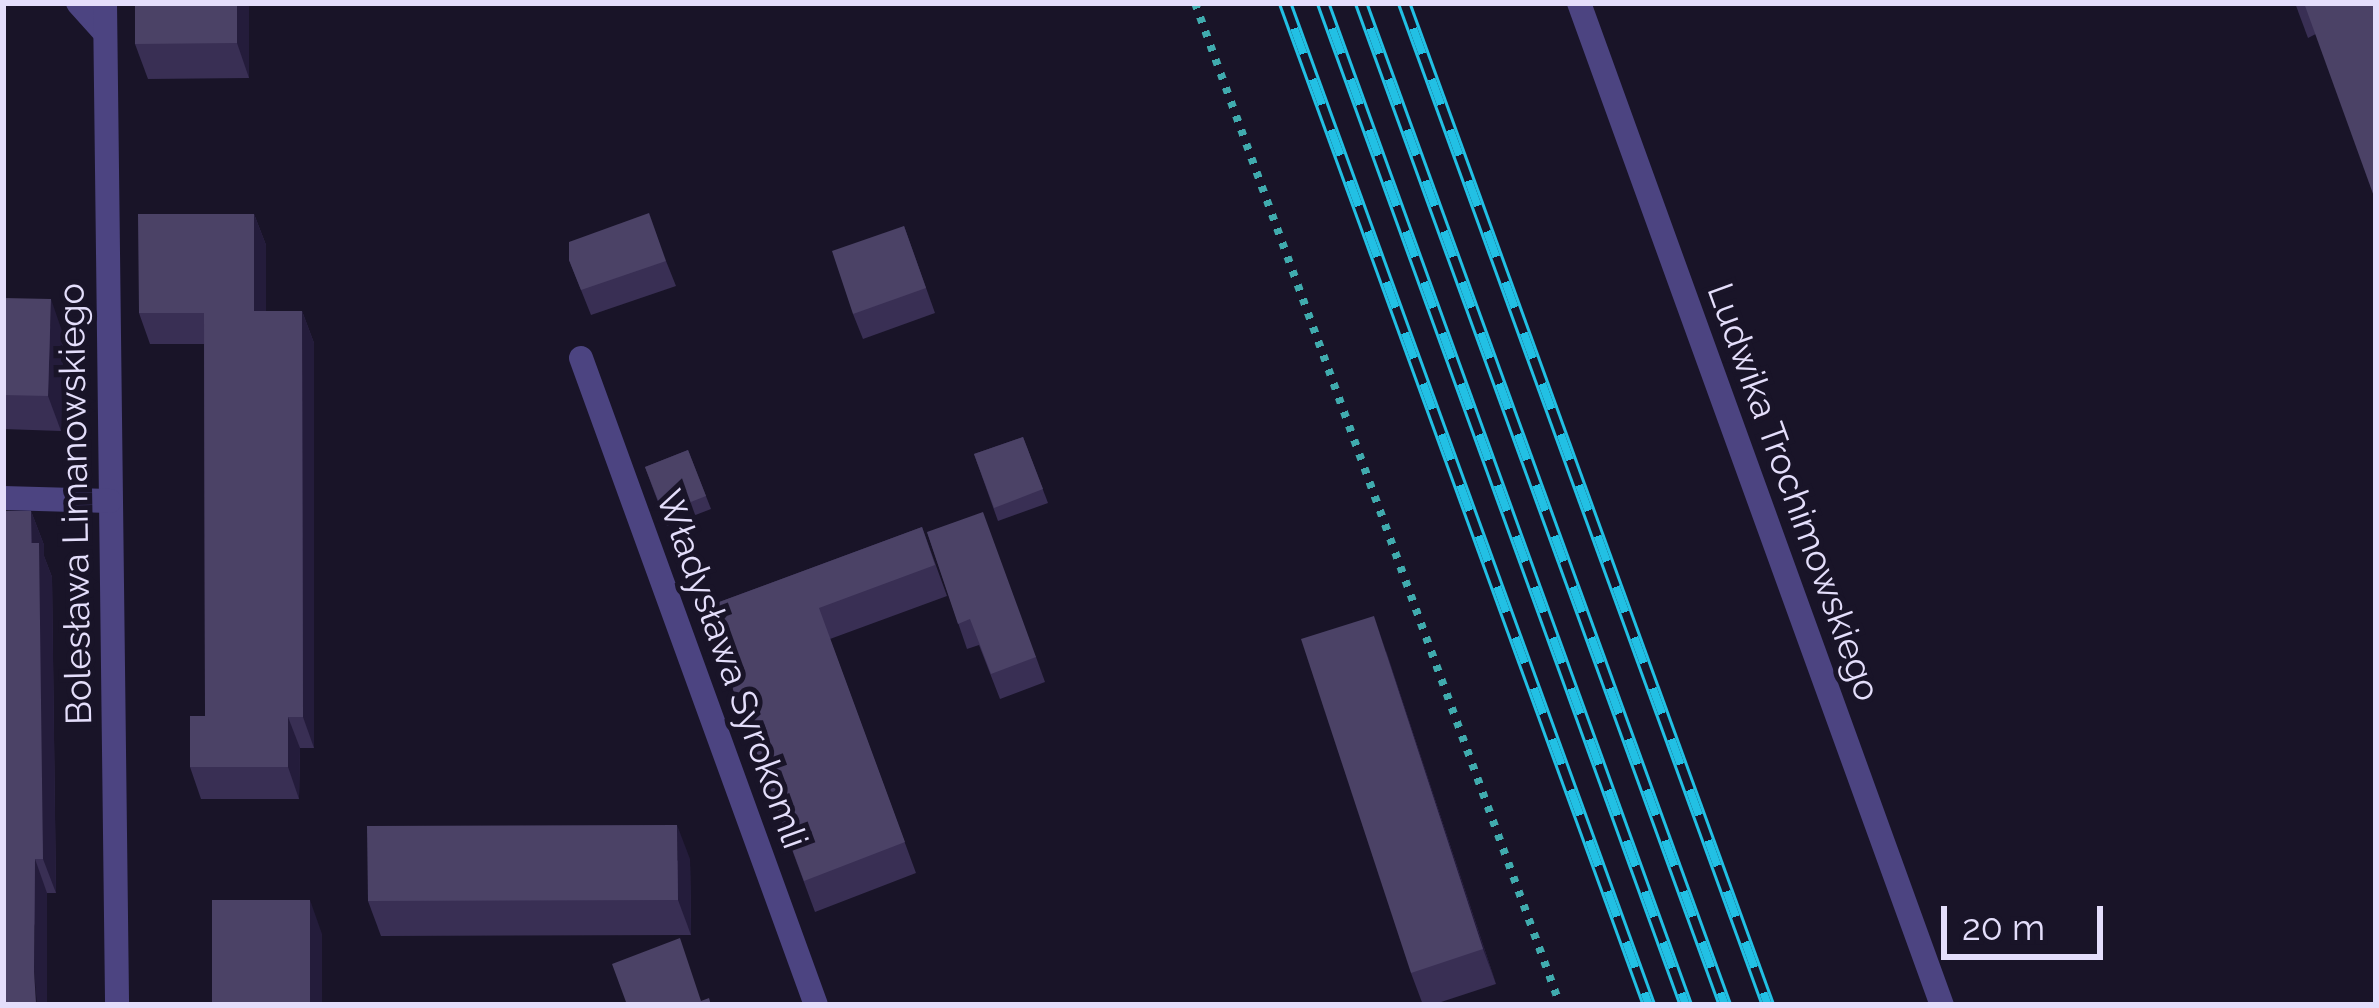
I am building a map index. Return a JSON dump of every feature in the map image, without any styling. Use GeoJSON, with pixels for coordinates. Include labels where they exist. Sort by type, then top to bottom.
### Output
{"type":"FeatureCollection","features":[{"type":"Feature","properties":{"kind":"street"},"geometry":{"type":"LineString","coordinates":[[78,3],[105,33]]}},
{"type":"Feature","properties":{"kind":"street","name":"Bolesława Limanowskiego"},"geometry":{"type":"LineString","coordinates":[[105,3],[117,1005]]}},
{"type":"Feature","properties":{"kind":"street"},"geometry":{"type":"LineString","coordinates":[[1581,8],[1608,3]]}},
{"type":"Feature","properties":{"kind":"street","name":"Ludwika Trochimowskiego"},"geometry":{"type":"LineString","coordinates":[[1581,8],[1942,1005]]}},
{"type":"Feature","properties":{"kind":"street","name":"Władysława Syrokomli"},"geometry":{"type":"LineString","coordinates":[[581,358],[816,1005]]}},
{"type":"Feature","properties":{"kind":"street"},"geometry":{"type":"LineString","coordinates":[[3,499],[110,501]]}},
{"type":"Feature","properties":{"kind":"path"},"geometry":{"type":"LineString","coordinates":[[1195,3],[1560,1005]]}},
{"type":"Feature","properties":{"kind":"building"},"geometry":{"type":"Polygon","coordinates":[[[135,3],[237,3],[237,43],[135,44],[135,3]]]}},
{"type":"Feature","properties":{"kind":"building"},"geometry":{"type":"Polygon","coordinates":[[[2304,3],[2376,3],[2376,202],[2304,3]]]}},
{"type":"Feature","properties":{"kind":"building"},"geometry":{"type":"Polygon","coordinates":[[[649,213],[666,261],[581,290],[569,260],[569,242],[649,213]]]}},
{"type":"Feature","properties":{"kind":"building"},"geometry":{"type":"Polygon","coordinates":[[[138,214],[254,214],[254,311],[302,311],[303,717],[288,717],[288,767],[190,767],[190,716],[205,716],[204,313],[139,313],[138,214]]]}},
{"type":"Feature","properties":{"kind":"building"},"geometry":{"type":"Polygon","coordinates":[[[904,226],[926,288],[853,314],[832,251],[904,226]]]}},
{"type":"Feature","properties":{"kind":"building"},"geometry":{"type":"Polygon","coordinates":[[[3,298],[51,299],[48,396],[3,395],[3,298]]]}},
{"type":"Feature","properties":{"kind":"building"},"geometry":{"type":"Polygon","coordinates":[[[1023,437],[1043,489],[994,508],[974,454],[1023,437]]]}},
{"type":"Feature","properties":{"kind":"building"},"geometry":{"type":"Polygon","coordinates":[[[688,450],[706,496],[663,513],[645,467],[688,450]]]}},
{"type":"Feature","properties":{"kind":"building"},"geometry":{"type":"Polygon","coordinates":[[[3,511],[31,511],[31,543],[39,543],[43,859],[35,859],[34,971],[36,1003],[44,1005],[3,1005],[3,511]]]}},
{"type":"Feature","properties":{"kind":"building"},"geometry":{"type":"Polygon","coordinates":[[[983,512],[1036,657],[991,674],[970,619],[958,624],[927,532],[983,512]]]}},
{"type":"Feature","properties":{"kind":"building"},"geometry":{"type":"Polygon","coordinates":[[[922,527],[935,565],[819,608],[905,842],[804,881],[703,608],[922,527]]]}},
{"type":"Feature","properties":{"kind":"building"},"geometry":{"type":"Polygon","coordinates":[[[1374,616],[1483,949],[1411,973],[1301,639],[1374,616]]]}},
{"type":"Feature","properties":{"kind":"building"},"geometry":{"type":"Polygon","coordinates":[[[677,825],[678,900],[368,901],[367,826],[677,825]]]}},
{"type":"Feature","properties":{"kind":"building"},"geometry":{"type":"Polygon","coordinates":[[[212,900],[310,900],[310,1005],[212,1005],[212,900]]]}},
{"type":"Feature","properties":{"kind":"building"},"geometry":{"type":"Polygon","coordinates":[[[680,938],[701,1001],[709,998],[711,1005],[618,1005],[626,1002],[612,964],[680,938]]]}},
{"type":"Feature","properties":{"kind":"railway"},"geometry":{"type":"LineString","coordinates":[[1285,3],[1649,1005]]}},
{"type":"Feature","properties":{"kind":"railway"},"geometry":{"type":"LineString","coordinates":[[1323,3],[1686,1005]]}},
{"type":"Feature","properties":{"kind":"railway"},"geometry":{"type":"LineString","coordinates":[[1361,3],[1725,1005]]}},
{"type":"Feature","properties":{"kind":"railway"},"geometry":{"type":"LineString","coordinates":[[1404,3],[1768,1005]]}}]}
